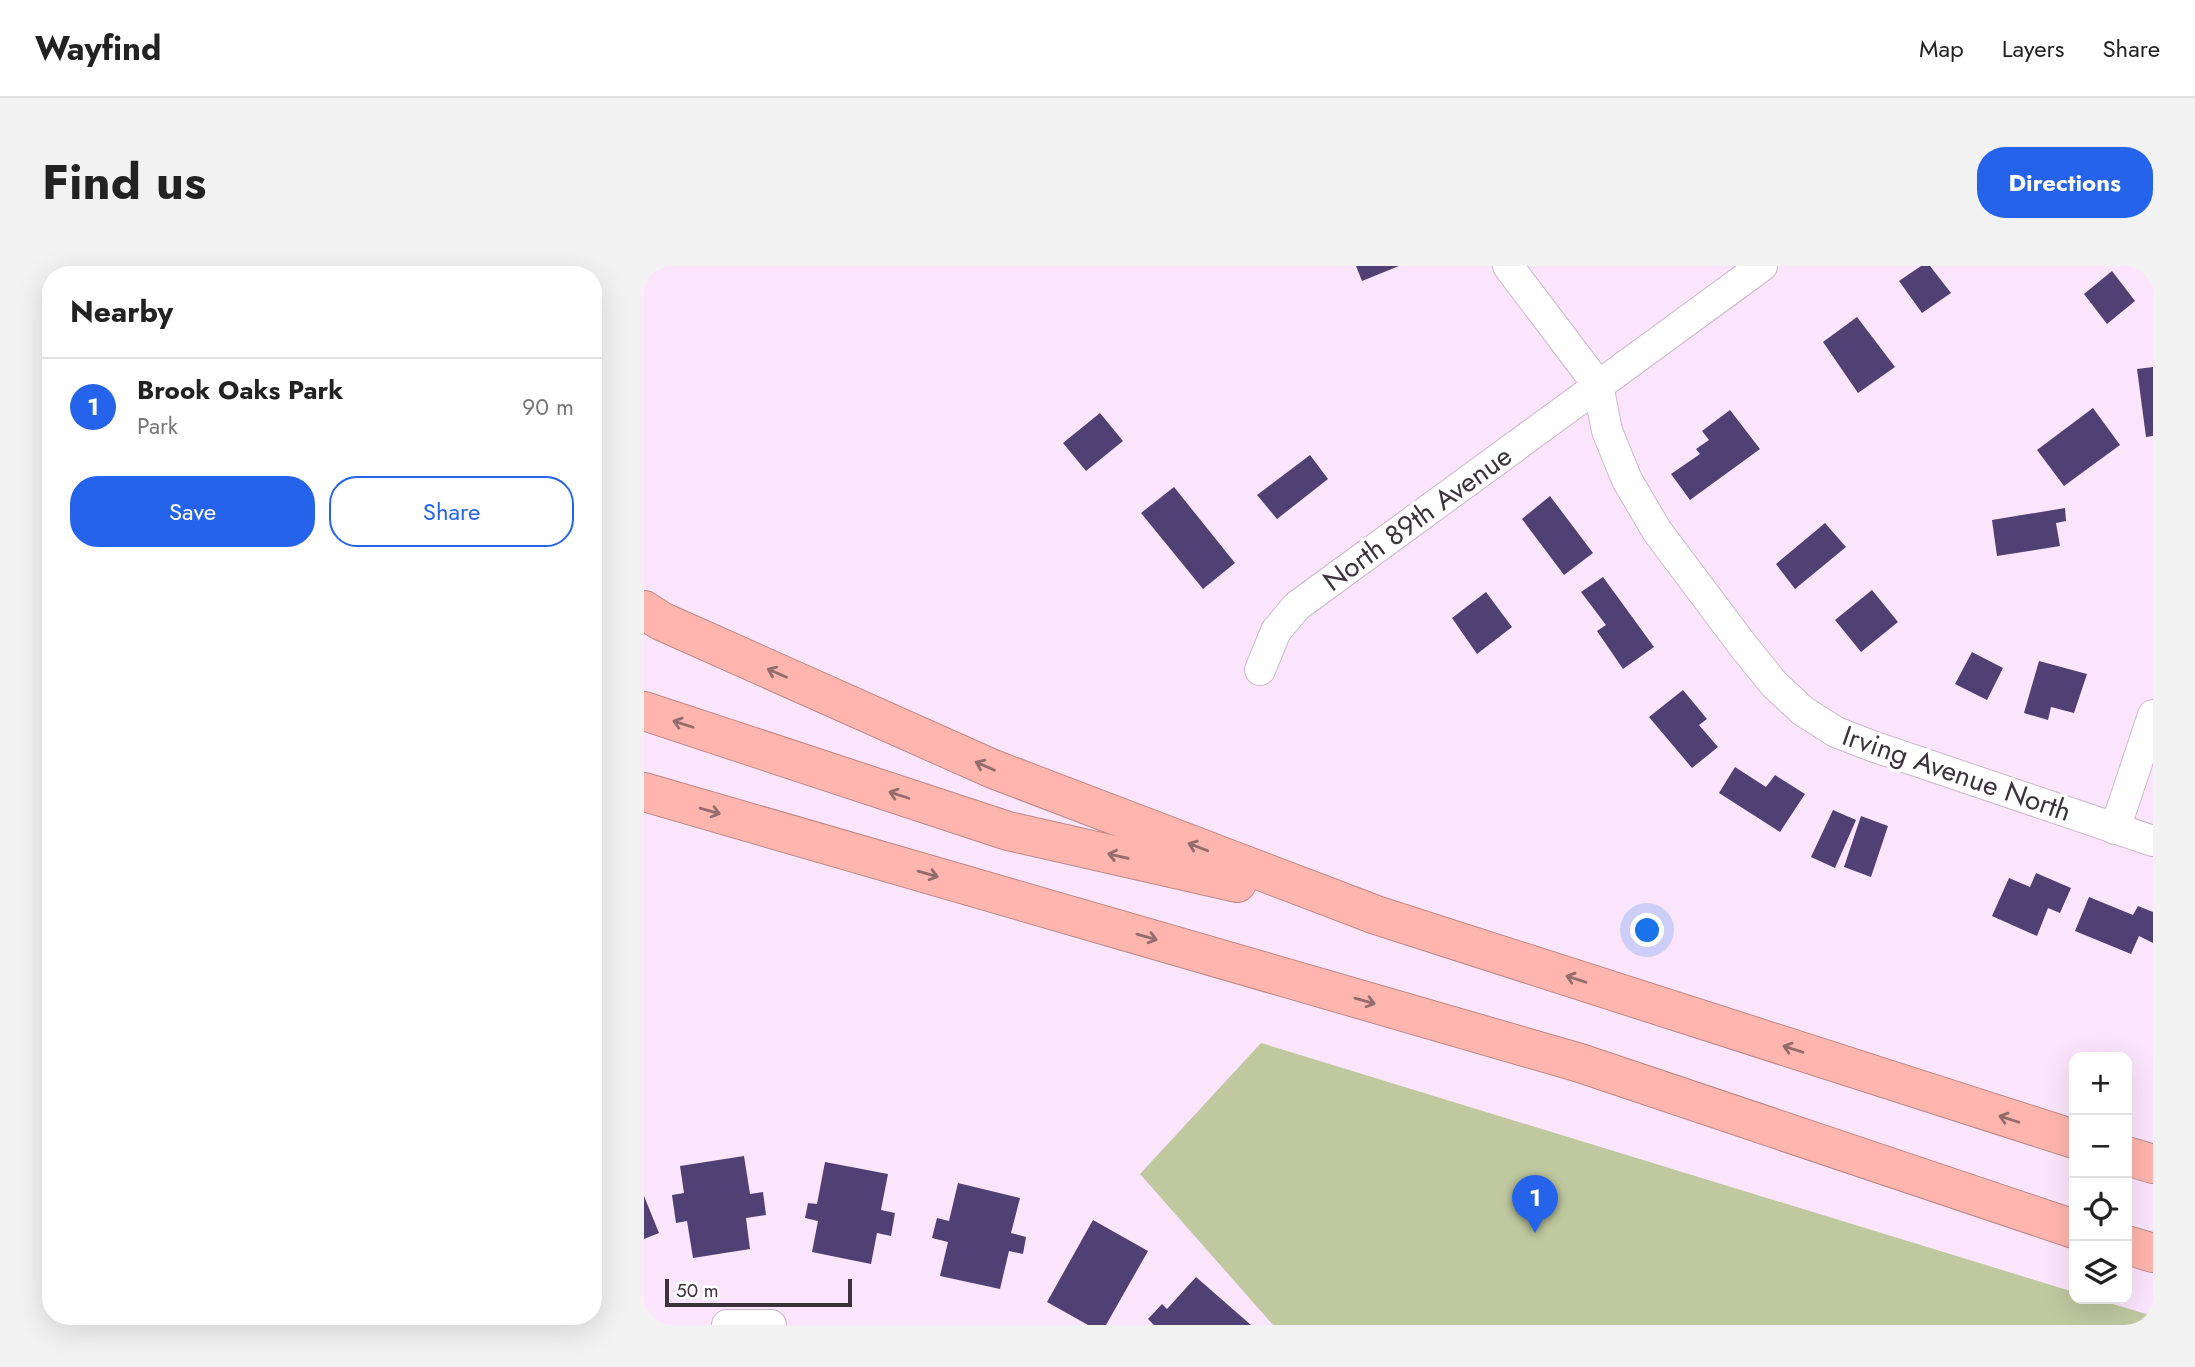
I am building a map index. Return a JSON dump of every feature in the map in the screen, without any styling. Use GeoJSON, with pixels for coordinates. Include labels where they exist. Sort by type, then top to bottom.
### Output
{"type":"FeatureCollection","features":[{"type":"Feature","properties":{"kind":"highway"},"geometry":{"type":"LineString","coordinates":[[644,610],[662,621],[993,769],[1376,915],[2069,1137]]}},
{"type":"Feature","properties":{"kind":"highway"},"geometry":{"type":"LineString","coordinates":[[644,711],[1007,831],[1376,915]]}},
{"type":"Feature","properties":{"kind":"highway"},"geometry":{"type":"LineString","coordinates":[[644,792],[1580,1063],[2069,1227]]}},
{"type":"Feature","properties":{"kind":"highway"},"geometry":{"type":"LineString","coordinates":[[2132,1158],[2153,1164]]}},
{"type":"Feature","properties":{"kind":"highway"},"geometry":{"type":"LineString","coordinates":[[2132,1247],[2153,1254]]}},
{"type":"Feature","properties":{"kind":"street","name":"Irving Avenue North"},"geometry":{"type":"LineString","coordinates":[[1508,266],[1598,385],[1606,431],[1627,480],[1657,531],[1744,648],[1774,684],[1803,711],[1836,732],[1872,746],[2153,841]]}},
{"type":"Feature","properties":{"kind":"street","name":"North 89th Avenue"},"geometry":{"type":"LineString","coordinates":[[1260,670],[1276,631],[1297,606],[1762,266]]}},
{"type":"Feature","properties":{"kind":"street"},"geometry":{"type":"LineString","coordinates":[[2115,829],[2153,715]]}},
{"type":"Feature","properties":{"kind":"street"},"geometry":{"type":"LineString","coordinates":[[727,1325],[771,1325]]}},
{"type":"Feature","properties":{"kind":"green space"},"geometry":{"type":"Polygon","coordinates":[[[1261,1043],[2069,1290],[2069,1304],[2113,1304],[2153,1316],[2153,1325],[1273,1325],[1140,1174],[1261,1043]]]}},
{"type":"Feature","properties":{"kind":"building"},"geometry":{"type":"Polygon","coordinates":[[[1356,266],[1399,266],[1362,281],[1356,266]]]}},
{"type":"Feature","properties":{"kind":"building"},"geometry":{"type":"Polygon","coordinates":[[[1921,266],[1930,266],[1951,293],[1922,313],[1899,281],[1921,266]]]}},
{"type":"Feature","properties":{"kind":"building"},"geometry":{"type":"Polygon","coordinates":[[[2112,271],[2135,301],[2107,324],[2084,294],[2112,271]]]}},
{"type":"Feature","properties":{"kind":"building"},"geometry":{"type":"Polygon","coordinates":[[[1857,317],[1895,367],[1858,393],[1823,342],[1857,317]]]}},
{"type":"Feature","properties":{"kind":"building"},"geometry":{"type":"Polygon","coordinates":[[[2153,367],[2153,436],[2146,437],[2137,369],[2153,367]]]}},
{"type":"Feature","properties":{"kind":"building"},"geometry":{"type":"Polygon","coordinates":[[[2093,408],[2120,445],[2064,486],[2037,450],[2093,408]]]}},
{"type":"Feature","properties":{"kind":"building"},"geometry":{"type":"Polygon","coordinates":[[[1730,410],[1760,449],[1690,500],[1671,474],[1700,454],[1696,449],[1709,440],[1702,431],[1730,410]]]}},
{"type":"Feature","properties":{"kind":"building"},"geometry":{"type":"Polygon","coordinates":[[[1100,413],[1123,441],[1086,471],[1063,443],[1100,413]]]}},
{"type":"Feature","properties":{"kind":"building"},"geometry":{"type":"Polygon","coordinates":[[[1310,455],[1328,479],[1277,519],[1257,495],[1310,455]]]}},
{"type":"Feature","properties":{"kind":"building"},"geometry":{"type":"Polygon","coordinates":[[[1174,487],[1235,563],[1203,589],[1141,513],[1174,487]]]}},
{"type":"Feature","properties":{"kind":"building"},"geometry":{"type":"Polygon","coordinates":[[[1550,496],[1593,553],[1564,575],[1522,519],[1550,496]]]}},
{"type":"Feature","properties":{"kind":"building"},"geometry":{"type":"Polygon","coordinates":[[[2065,508],[2066,521],[2056,523],[2060,546],[1997,556],[1992,520],[2065,508]]]}},
{"type":"Feature","properties":{"kind":"building"},"geometry":{"type":"Polygon","coordinates":[[[1825,523],[1846,547],[1795,589],[1776,564],[1825,523]]]}},
{"type":"Feature","properties":{"kind":"building"},"geometry":{"type":"Polygon","coordinates":[[[1603,577],[1654,647],[1623,669],[1597,631],[1606,625],[1581,592],[1603,577]]]}},
{"type":"Feature","properties":{"kind":"building"},"geometry":{"type":"Polygon","coordinates":[[[1872,590],[1898,622],[1861,652],[1835,620],[1872,590]]]}},
{"type":"Feature","properties":{"kind":"building"},"geometry":{"type":"Polygon","coordinates":[[[1486,592],[1512,627],[1477,654],[1452,618],[1486,592]]]}},
{"type":"Feature","properties":{"kind":"building"},"geometry":{"type":"Polygon","coordinates":[[[1972,652],[2003,668],[1987,700],[1955,684],[1972,652]]]}},
{"type":"Feature","properties":{"kind":"building"},"geometry":{"type":"Polygon","coordinates":[[[2039,661],[2087,674],[2074,713],[2051,707],[2048,720],[2024,713],[2039,661]]]}},
{"type":"Feature","properties":{"kind":"building"},"geometry":{"type":"Polygon","coordinates":[[[1683,690],[1707,719],[1699,725],[1718,747],[1692,768],[1649,717],[1683,690]]]}},
{"type":"Feature","properties":{"kind":"building"},"geometry":{"type":"Polygon","coordinates":[[[1735,767],[1766,787],[1775,775],[1805,794],[1780,832],[1719,793],[1735,767]]]}},
{"type":"Feature","properties":{"kind":"building"},"geometry":{"type":"Polygon","coordinates":[[[1833,810],[1856,820],[1835,868],[1811,857],[1833,810]]]}},
{"type":"Feature","properties":{"kind":"building"},"geometry":{"type":"Polygon","coordinates":[[[1861,816],[1888,826],[1871,877],[1844,867],[1861,816]]]}},
{"type":"Feature","properties":{"kind":"building"},"geometry":{"type":"Polygon","coordinates":[[[2036,873],[2071,888],[2060,913],[2048,908],[2037,936],[1992,916],[2009,878],[2030,887],[2036,873]]]}},
{"type":"Feature","properties":{"kind":"building"},"geometry":{"type":"Polygon","coordinates":[[[2089,897],[2133,915],[2138,906],[2153,912],[2153,943],[2139,936],[2131,954],[2075,931],[2089,897]]]}},
{"type":"Feature","properties":{"kind":"building"},"geometry":{"type":"Polygon","coordinates":[[[744,1156],[750,1194],[763,1192],[766,1215],[746,1218],[750,1249],[693,1258],[687,1221],[676,1223],[672,1195],[684,1193],[680,1166],[744,1156]]]}},
{"type":"Feature","properties":{"kind":"building"},"geometry":{"type":"Polygon","coordinates":[[[825,1162],[888,1174],[881,1210],[895,1213],[891,1236],[877,1233],[871,1264],[812,1252],[818,1221],[805,1218],[808,1203],[817,1204],[825,1162]]]}},
{"type":"Feature","properties":{"kind":"building"},"geometry":{"type":"Polygon","coordinates":[[[958,1183],[1020,1198],[1011,1233],[1026,1237],[1023,1254],[1009,1251],[1000,1289],[940,1276],[948,1242],[932,1238],[937,1218],[949,1221],[958,1183]]]}},
{"type":"Feature","properties":{"kind":"building"},"geometry":{"type":"Polygon","coordinates":[[[644,1196],[659,1233],[644,1239],[644,1196]]]}},
{"type":"Feature","properties":{"kind":"building"},"geometry":{"type":"Polygon","coordinates":[[[1093,1220],[1148,1251],[1106,1325],[1088,1325],[1047,1302],[1093,1220]]]}},
{"type":"Feature","properties":{"kind":"building"},"geometry":{"type":"Polygon","coordinates":[[[1196,1277],[1251,1325],[1154,1325],[1148,1319],[1162,1304],[1167,1309],[1196,1277]]]}},
{"type":"Feature","properties":{"kind":"place","name":"Brook Oaks Park"},"geometry":{"type":"Point","coordinates":[1535,1233]}}]}
